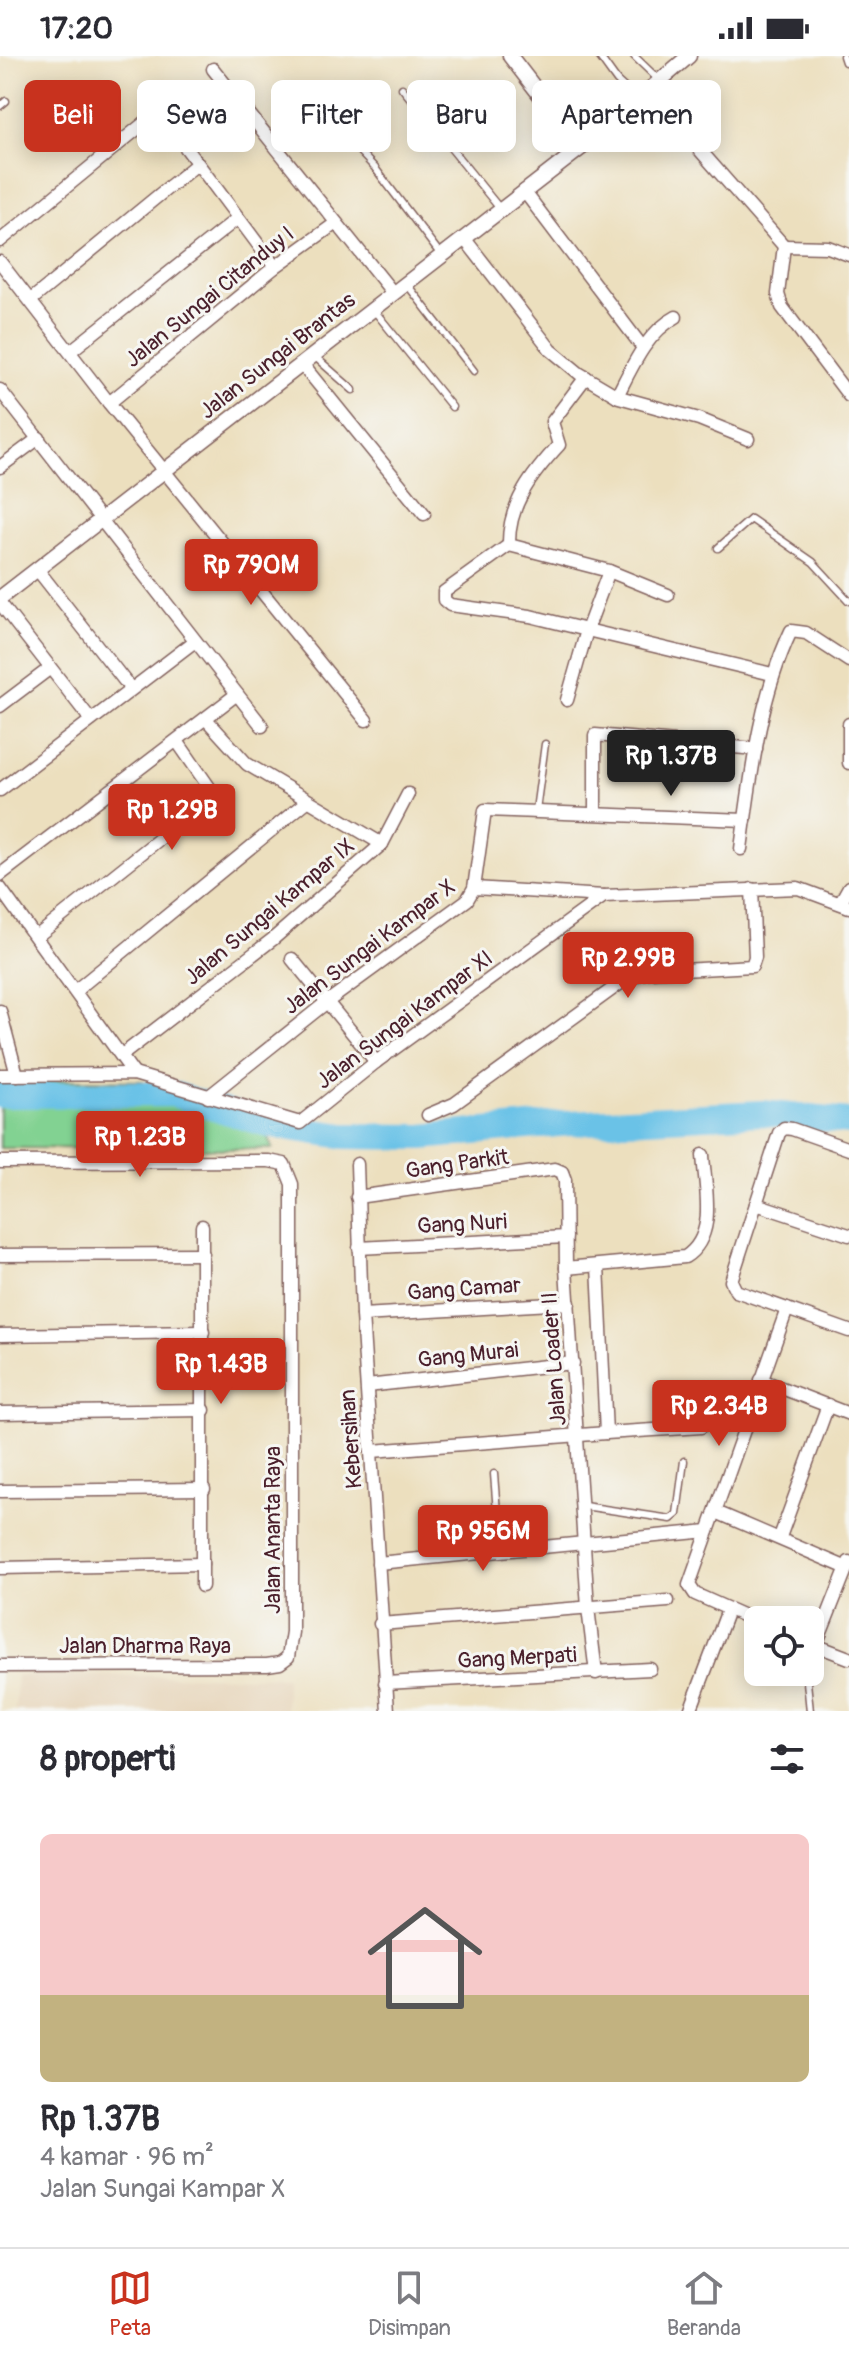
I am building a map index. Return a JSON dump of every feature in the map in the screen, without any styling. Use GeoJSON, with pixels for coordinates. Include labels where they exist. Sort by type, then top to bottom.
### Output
{"type":"FeatureCollection","features":[{"type":"Feature","properties":{"kind":"street"},"geometry":{"type":"LineString","coordinates":[[510,56],[532,85]]}},
{"type":"Feature","properties":{"kind":"street","name":"Jalan Sungai Brantas"},"geometry":{"type":"LineString","coordinates":[[661,80],[689,56]]}},
{"type":"Feature","properties":{"kind":"street"},"geometry":{"type":"LineString","coordinates":[[213,69],[393,293]]}},
{"type":"Feature","properties":{"kind":"street"},"geometry":{"type":"LineString","coordinates":[[0,241],[148,120],[156,119],[166,121],[275,267]]}},
{"type":"Feature","properties":{"kind":"street","name":"Jalan Sungai Brantas"},"geometry":{"type":"LineString","coordinates":[[0,600],[576,152]]}},
{"type":"Feature","properties":{"kind":"street"},"geometry":{"type":"LineString","coordinates":[[702,152],[784,246],[828,247],[849,255]]}},
{"type":"Feature","properties":{"kind":"street"},"geometry":{"type":"LineString","coordinates":[[31,300],[197,164]]}},
{"type":"Feature","properties":{"kind":"street"},"geometry":{"type":"LineString","coordinates":[[524,191],[640,344]]}},
{"type":"Feature","properties":{"kind":"street"},"geometry":{"type":"LineString","coordinates":[[72,350],[238,218]]}},
{"type":"Feature","properties":{"kind":"street","name":"Jalan Sungai Citanduy I"},"geometry":{"type":"LineString","coordinates":[[109,403],[275,267],[336,223]]}},
{"type":"Feature","properties":{"kind":"street"},"geometry":{"type":"LineString","coordinates":[[464,238],[551,350],[586,377],[617,396],[699,419],[748,439]]}},
{"type":"Feature","properties":{"kind":"street"},"geometry":{"type":"LineString","coordinates":[[784,246],[778,294],[782,307],[849,396]]}},
{"type":"Feature","properties":{"kind":"street"},"geometry":{"type":"LineString","coordinates":[[0,262],[72,350],[109,403],[366,720]]}},
{"type":"Feature","properties":{"kind":"street"},"geometry":{"type":"LineString","coordinates":[[617,396],[636,357],[663,324],[676,317]]}},
{"type":"Feature","properties":{"kind":"street"},"geometry":{"type":"LineString","coordinates":[[307,360],[424,514]]}},
{"type":"Feature","properties":{"kind":"street"},"geometry":{"type":"LineString","coordinates":[[586,377],[552,422],[559,445],[535,470],[518,499],[509,545],[444,592],[446,603],[530,616],[772,674]]}},
{"type":"Feature","properties":{"kind":"street"},"geometry":{"type":"LineString","coordinates":[[0,390],[103,517],[262,726]]}},
{"type":"Feature","properties":{"kind":"street"},"geometry":{"type":"LineString","coordinates":[[0,467],[39,438]]}},
{"type":"Feature","properties":{"kind":"street"},"geometry":{"type":"LineString","coordinates":[[509,545],[609,571],[668,595]]}},
{"type":"Feature","properties":{"kind":"street"},"geometry":{"type":"LineString","coordinates":[[37,569],[131,689]]}},
{"type":"Feature","properties":{"kind":"street"},"geometry":{"type":"LineString","coordinates":[[567,700],[587,630],[609,571]]}},
{"type":"Feature","properties":{"kind":"street"},"geometry":{"type":"LineString","coordinates":[[0,600],[49,669],[91,720]]}},
{"type":"Feature","properties":{"kind":"street"},"geometry":{"type":"LineString","coordinates":[[741,849],[756,749],[772,674],[795,629],[847,655]]}},
{"type":"Feature","properties":{"kind":"street"},"geometry":{"type":"LineString","coordinates":[[0,790],[195,641]]}},
{"type":"Feature","properties":{"kind":"street"},"geometry":{"type":"LineString","coordinates":[[0,706],[49,669]]}},
{"type":"Feature","properties":{"kind":"street"},"geometry":{"type":"LineString","coordinates":[[0,875],[237,694]]}},
{"type":"Feature","properties":{"kind":"street","name":"Jalan Sungai Kampar IX"},"geometry":{"type":"LineString","coordinates":[[122,1055],[273,939],[382,844],[306,802],[247,764],[206,719]]}},
{"type":"Feature","properties":{"kind":"street"},"geometry":{"type":"LineString","coordinates":[[849,724],[849,763]]}},
{"type":"Feature","properties":{"kind":"street"},"geometry":{"type":"LineString","coordinates":[[595,813],[595,735],[756,749]]}},
{"type":"Feature","properties":{"kind":"street"},"geometry":{"type":"LineString","coordinates":[[36,937],[211,798],[211,790],[177,741]]}},
{"type":"Feature","properties":{"kind":"street"},"geometry":{"type":"LineString","coordinates":[[382,844],[408,794]]}},
{"type":"Feature","properties":{"kind":"street"},"geometry":{"type":"LineString","coordinates":[[75,991],[306,802]]}},
{"type":"Feature","properties":{"kind":"street","name":"Jalan Sungai Kampar X"},"geometry":{"type":"LineString","coordinates":[[208,1097],[327,1002],[462,904],[474,888],[482,812],[492,808],[745,820]]}},
{"type":"Feature","properties":{"kind":"street"},"geometry":{"type":"LineString","coordinates":[[474,888],[604,896],[798,888],[845,905],[849,887]]}},
{"type":"Feature","properties":{"kind":"street"},"geometry":{"type":"LineString","coordinates":[[0,888],[134,1074]]}},
{"type":"Feature","properties":{"kind":"street"},"geometry":{"type":"LineString","coordinates":[[428,1115],[454,1104],[629,977],[649,972],[752,966],[755,957],[752,889]]}},
{"type":"Feature","properties":{"kind":"street","name":"Jalan Sungai Kampar XI"},"geometry":{"type":"LineString","coordinates":[[208,1097],[300,1123],[376,1062],[604,896]]}},
{"type":"Feature","properties":{"kind":"street"},"geometry":{"type":"LineString","coordinates":[[292,959],[376,1062]]}},
{"type":"Feature","properties":{"kind":"street"},"geometry":{"type":"LineString","coordinates":[[0,1011],[17,1075]]}},
{"type":"Feature","properties":{"kind":"street"},"geometry":{"type":"LineString","coordinates":[[0,1075],[134,1074],[208,1097]]}},
{"type":"Feature","properties":{"kind":"street"},"geometry":{"type":"LineString","coordinates":[[849,1149],[784,1128],[756,1204],[731,1287],[849,1331]]}},
{"type":"Feature","properties":{"kind":"street"},"geometry":{"type":"LineString","coordinates":[[566,1268],[685,1257],[699,1248],[707,1225],[703,1155]]}},
{"type":"Feature","properties":{"kind":"street","name":"Jalan Ananta Raya"},"geometry":{"type":"LineString","coordinates":[[0,1162],[269,1161],[284,1164],[292,1184],[292,1632],[288,1657]]}},
{"type":"Feature","properties":{"kind":"street","name":"Kebersihan"},"geometry":{"type":"LineString","coordinates":[[357,1164],[362,1315],[388,1711]]}},
{"type":"Feature","properties":{"kind":"street","name":"Gang Parkit"},"geometry":{"type":"LineString","coordinates":[[357,1197],[555,1169],[562,1172]]}},
{"type":"Feature","properties":{"kind":"street","name":"Jalan Loader II"},"geometry":{"type":"LineString","coordinates":[[562,1172],[565,1180],[566,1268],[584,1506],[588,1608],[596,1673]]}},
{"type":"Feature","properties":{"kind":"street"},"geometry":{"type":"LineString","coordinates":[[756,1204],[849,1235]]}},
{"type":"Feature","properties":{"kind":"street"},"geometry":{"type":"LineString","coordinates":[[202,1226],[202,1586]]}},
{"type":"Feature","properties":{"kind":"street","name":"Gang Nuri"},"geometry":{"type":"LineString","coordinates":[[359,1248],[566,1237]]}},
{"type":"Feature","properties":{"kind":"street"},"geometry":{"type":"LineString","coordinates":[[0,1255],[203,1254]]}},
{"type":"Feature","properties":{"kind":"street"},"geometry":{"type":"LineString","coordinates":[[598,1266],[606,1433]]}},
{"type":"Feature","properties":{"kind":"street","name":"Gang Camar"},"geometry":{"type":"LineString","coordinates":[[362,1315],[569,1303]]}},
{"type":"Feature","properties":{"kind":"street"},"geometry":{"type":"LineString","coordinates":[[744,1616],[690,1590],[787,1309]]}},
{"type":"Feature","properties":{"kind":"street"},"geometry":{"type":"LineString","coordinates":[[0,1335],[203,1332]]}},
{"type":"Feature","properties":{"kind":"street","name":"Gang Murai"},"geometry":{"type":"LineString","coordinates":[[367,1386],[573,1363]]}},
{"type":"Feature","properties":{"kind":"street"},"geometry":{"type":"LineString","coordinates":[[761,1380],[849,1414]]}},
{"type":"Feature","properties":{"kind":"street"},"geometry":{"type":"LineString","coordinates":[[780,1537],[828,1405]]}},
{"type":"Feature","properties":{"kind":"street"},"geometry":{"type":"LineString","coordinates":[[0,1413],[204,1410]]}},
{"type":"Feature","properties":{"kind":"street"},"geometry":{"type":"LineString","coordinates":[[372,1451],[701,1427]]}},
{"type":"Feature","properties":{"kind":"street"},"geometry":{"type":"LineString","coordinates":[[0,1491],[204,1489]]}},
{"type":"Feature","properties":{"kind":"street"},"geometry":{"type":"LineString","coordinates":[[716,1512],[848,1565],[824,1619]]}},
{"type":"Feature","properties":{"kind":"street"},"geometry":{"type":"LineString","coordinates":[[378,1563],[500,1554],[708,1531]]}},
{"type":"Feature","properties":{"kind":"street"},"geometry":{"type":"LineString","coordinates":[[0,1568],[202,1564]]}},
{"type":"Feature","properties":{"kind":"street"},"geometry":{"type":"LineString","coordinates":[[380,1624],[668,1601]]}},
{"type":"Feature","properties":{"kind":"street"},"geometry":{"type":"LineString","coordinates":[[690,1711],[728,1610]]}},
{"type":"Feature","properties":{"kind":"street"},"geometry":{"type":"LineString","coordinates":[[824,1648],[849,1658]]}},
{"type":"Feature","properties":{"kind":"street","name":"Jalan Dharma Raya"},"geometry":{"type":"LineString","coordinates":[[0,1666],[267,1665],[288,1657]]}},
{"type":"Feature","properties":{"kind":"street","name":"Gang Merpati"},"geometry":{"type":"LineString","coordinates":[[385,1683],[650,1669]]}},
{"type":"Feature","properties":{"kind":"lane"},"geometry":{"type":"LineString","coordinates":[[599,56],[616,80]]}},
{"type":"Feature","properties":{"kind":"lane"},"geometry":{"type":"LineString","coordinates":[[634,56],[644,80]]}},
{"type":"Feature","properties":{"kind":"lane"},"geometry":{"type":"LineString","coordinates":[[402,88],[501,210]]}},
{"type":"Feature","properties":{"kind":"lane"},"geometry":{"type":"LineString","coordinates":[[360,152],[441,256]]}},
{"type":"Feature","properties":{"kind":"lane"},"geometry":{"type":"LineString","coordinates":[[406,283],[474,371]]}},
{"type":"Feature","properties":{"kind":"lane"},"geometry":{"type":"LineString","coordinates":[[373,309],[452,407]]}},
{"type":"Feature","properties":{"kind":"lane"},"geometry":{"type":"LineString","coordinates":[[307,360],[353,390]]}},
{"type":"Feature","properties":{"kind":"lane"},"geometry":{"type":"LineString","coordinates":[[718,548],[751,519],[813,562],[849,601]]}},
{"type":"Feature","properties":{"kind":"lane"},"geometry":{"type":"LineString","coordinates":[[536,810],[545,744]]}},
{"type":"Feature","properties":{"kind":"lane"},"geometry":{"type":"LineString","coordinates":[[584,1506],[671,1519],[677,1514],[684,1461]]}},
{"type":"Feature","properties":{"kind":"lane"},"geometry":{"type":"LineString","coordinates":[[494,1474],[500,1554]]}},
{"type":"Feature","properties":{"kind":"lane"},"geometry":{"type":"LineString","coordinates":[[807,1686],[810,1711]]}},
{"type":"Feature","properties":{"kind":"shaded area"},"geometry":{"type":"Polygon","coordinates":[[[17,1675],[286,1677],[286,1711],[15,1711],[17,1675]]]}},
{"type":"Feature","properties":{"kind":"green space"},"geometry":{"type":"Polygon","coordinates":[[[0,1079],[142,1081],[262,1121],[273,1149],[0,1148],[0,1079]]]}},
{"type":"Feature","properties":{"kind":"waterway"},"geometry":{"type":"LineString","coordinates":[[0,1095],[173,1094],[270,1125],[344,1136],[422,1137],[570,1123],[762,1113],[849,1122]]}}]}
